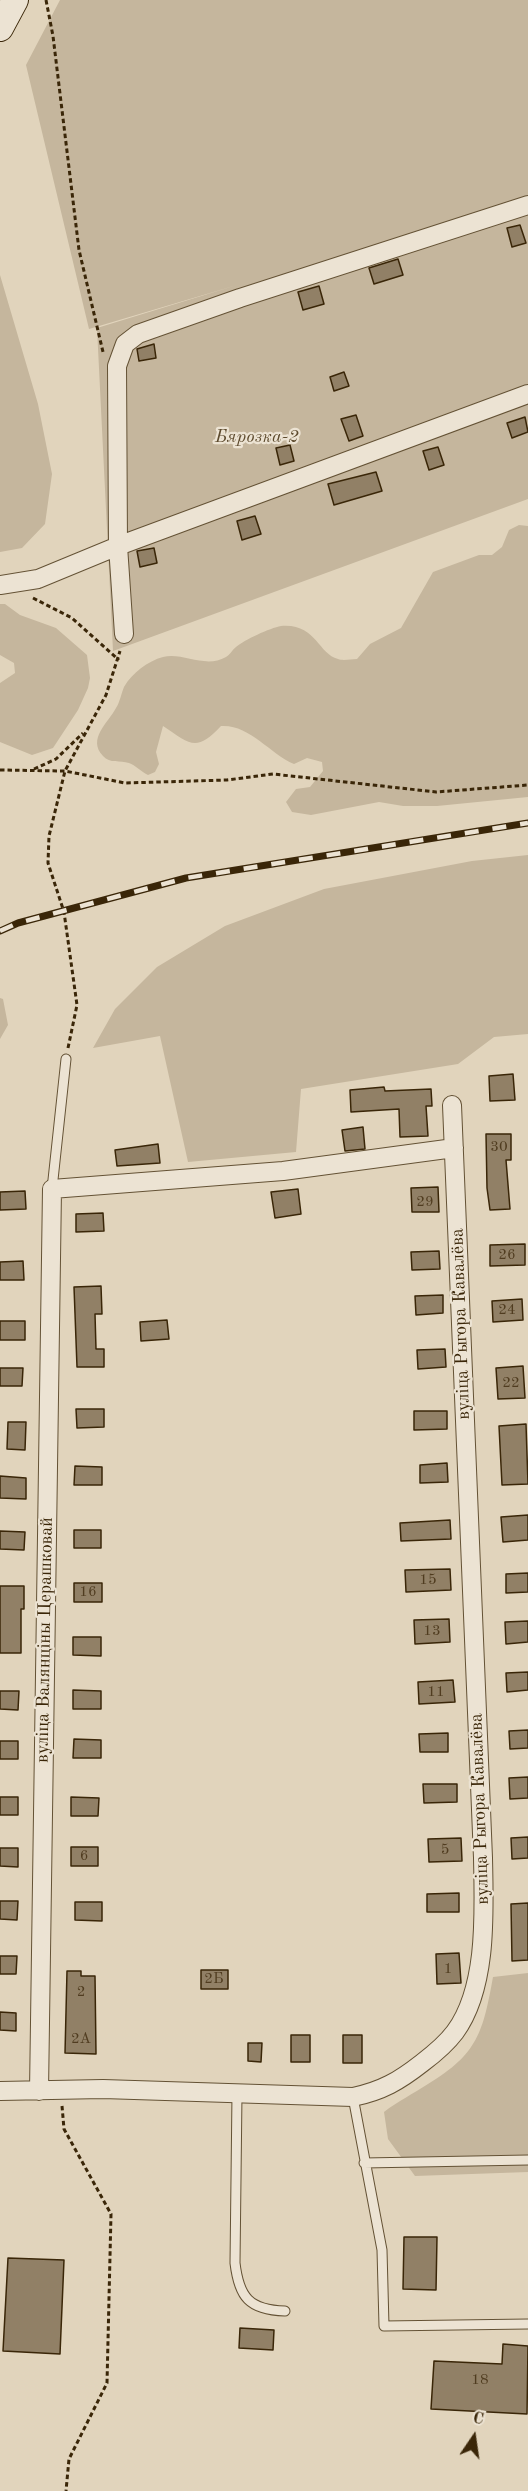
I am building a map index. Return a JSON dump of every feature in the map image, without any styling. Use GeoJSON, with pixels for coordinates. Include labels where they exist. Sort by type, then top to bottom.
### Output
{"type":"FeatureCollection","features":[{"type":"Feature","properties":{"kind":"street"},"geometry":{"type":"LineString","coordinates":[[0,28],[15,0]]}},
{"type":"Feature","properties":{"kind":"street"},"geometry":{"type":"LineString","coordinates":[[124,634],[118,546],[117,366],[125,344],[132,337],[251,294],[528,205]]}},
{"type":"Feature","properties":{"kind":"street"},"geometry":{"type":"LineString","coordinates":[[0,585],[38,579],[118,546],[528,394]]}},
{"type":"Feature","properties":{"kind":"street","name":"вуліца Рыгора Кавалёва"},"geometry":{"type":"LineString","coordinates":[[0,2091],[103,2089],[353,2097],[383,2089],[406,2075],[444,2044],[465,2015],[472,1996],[480,1957],[484,1909],[452,1105]]}},
{"type":"Feature","properties":{"kind":"street"},"geometry":{"type":"LineString","coordinates":[[52,1189],[283,1171],[454,1148]]}},
{"type":"Feature","properties":{"kind":"street","name":"вуліца Валянціны Церашковай"},"geometry":{"type":"LineString","coordinates":[[39,2091],[52,1189]]}},
{"type":"Feature","properties":{"kind":"lane"},"geometry":{"type":"LineString","coordinates":[[52,1189],[66,1059]]}},
{"type":"Feature","properties":{"kind":"lane"},"geometry":{"type":"LineString","coordinates":[[237,2094],[234,2263],[237,2282],[242,2294],[260,2308],[285,2312]]}},
{"type":"Feature","properties":{"kind":"lane"},"geometry":{"type":"LineString","coordinates":[[353,2097],[382,2250],[384,2326],[528,2324]]}},
{"type":"Feature","properties":{"kind":"lane"},"geometry":{"type":"LineString","coordinates":[[364,2163],[528,2160]]}},
{"type":"Feature","properties":{"kind":"path"},"geometry":{"type":"LineString","coordinates":[[46,0],[53,36],[79,250],[104,354]]}},
{"type":"Feature","properties":{"kind":"path"},"geometry":{"type":"LineString","coordinates":[[32,598],[72,618],[118,660]]}},
{"type":"Feature","properties":{"kind":"path"},"geometry":{"type":"LineString","coordinates":[[66,1059],[77,1005],[64,912],[48,863],[49,836],[65,771],[106,695],[124,634]]}},
{"type":"Feature","properties":{"kind":"path"},"geometry":{"type":"LineString","coordinates":[[33,770],[56,759],[84,732]]}},
{"type":"Feature","properties":{"kind":"path"},"geometry":{"type":"LineString","coordinates":[[0,770],[65,771],[125,783],[227,780],[273,774],[436,792],[528,785]]}},
{"type":"Feature","properties":{"kind":"path"},"geometry":{"type":"LineString","coordinates":[[61,2091],[64,2129],[111,2214],[107,2383],[69,2459],[66,2491]]}},
{"type":"Feature","properties":{"kind":"green space","name":"Бярозка-2"},"geometry":{"type":"Polygon","coordinates":[[[60,0],[528,0],[528,499],[113,651],[97,328],[237,285],[89,329],[26,65],[60,0]]]}},
{"type":"Feature","properties":{"kind":"green space"},"geometry":{"type":"Polygon","coordinates":[[[0,275],[38,404],[52,474],[45,524],[22,548],[0,552],[0,275]]]}},
{"type":"Feature","properties":{"kind":"green space"},"geometry":{"type":"Polygon","coordinates":[[[519,525],[528,526],[528,797],[437,806],[403,806],[379,802],[311,815],[292,812],[286,802],[296,789],[310,787],[323,771],[322,762],[307,758],[294,764],[241,730],[221,726],[205,740],[193,743],[163,726],[156,752],[159,764],[155,772],[148,775],[129,763],[109,760],[99,750],[97,743],[100,731],[117,706],[124,687],[136,672],[152,661],[171,656],[202,661],[218,660],[227,656],[245,641],[281,626],[302,629],[331,656],[345,660],[357,659],[370,644],[401,628],[433,572],[479,555],[492,555],[502,547],[509,530],[519,525]]]}},
{"type":"Feature","properties":{"kind":"green space"},"geometry":{"type":"Polygon","coordinates":[[[0,604],[5,604],[20,615],[56,628],[87,655],[90,678],[78,710],[53,748],[32,755],[0,742],[0,683],[15,673],[14,663],[0,655],[0,604]]]}},
{"type":"Feature","properties":{"kind":"green space"},"geometry":{"type":"Polygon","coordinates":[[[528,855],[528,1034],[494,1037],[458,1064],[301,1089],[296,1152],[188,1162],[160,1036],[93,1048],[115,1009],[157,967],[225,926],[324,889],[472,861],[528,855]]]}},
{"type":"Feature","properties":{"kind":"green space"},"geometry":{"type":"Polygon","coordinates":[[[0,998],[3,999],[8,1025],[0,1039],[0,998]]]}},
{"type":"Feature","properties":{"kind":"green space"},"geometry":{"type":"Polygon","coordinates":[[[528,1973],[528,2172],[415,2176],[388,2139],[384,2112],[445,2073],[468,2051],[486,2013],[493,1977],[528,1973]]]}},
{"type":"Feature","properties":{"kind":"building"},"geometry":{"type":"Polygon","coordinates":[[[520,225],[526,243],[512,247],[507,228],[520,225]]]}},
{"type":"Feature","properties":{"kind":"building"},"geometry":{"type":"Polygon","coordinates":[[[398,259],[403,275],[374,284],[369,268],[398,259]]]}},
{"type":"Feature","properties":{"kind":"building"},"geometry":{"type":"Polygon","coordinates":[[[319,286],[324,304],[303,310],[298,292],[319,286]]]}},
{"type":"Feature","properties":{"kind":"building"},"geometry":{"type":"Polygon","coordinates":[[[154,344],[156,358],[139,361],[137,349],[154,344]]]}},
{"type":"Feature","properties":{"kind":"building"},"geometry":{"type":"Polygon","coordinates":[[[344,372],[349,386],[334,391],[330,377],[344,372]]]}},
{"type":"Feature","properties":{"kind":"building"},"geometry":{"type":"Polygon","coordinates":[[[356,415],[363,436],[349,441],[341,419],[356,415]]]}},
{"type":"Feature","properties":{"kind":"building"},"geometry":{"type":"Polygon","coordinates":[[[525,417],[528,432],[512,438],[507,423],[525,417]]]}},
{"type":"Feature","properties":{"kind":"building"},"geometry":{"type":"Polygon","coordinates":[[[290,445],[294,461],[280,465],[276,448],[290,445]]]}},
{"type":"Feature","properties":{"kind":"building"},"geometry":{"type":"Polygon","coordinates":[[[438,447],[444,465],[429,470],[423,451],[438,447]]]}},
{"type":"Feature","properties":{"kind":"building"},"geometry":{"type":"Polygon","coordinates":[[[376,472],[382,491],[334,505],[328,484],[376,472]]]}},
{"type":"Feature","properties":{"kind":"building"},"geometry":{"type":"Polygon","coordinates":[[[255,516],[261,534],[242,540],[237,521],[255,516]]]}},
{"type":"Feature","properties":{"kind":"building"},"geometry":{"type":"Polygon","coordinates":[[[154,548],[157,563],[140,567],[137,551],[154,548]]]}},
{"type":"Feature","properties":{"kind":"building"},"geometry":{"type":"Polygon","coordinates":[[[513,1074],[515,1100],[490,1101],[489,1076],[513,1074]]]}},
{"type":"Feature","properties":{"kind":"building"},"geometry":{"type":"Polygon","coordinates":[[[384,1087],[385,1091],[431,1089],[432,1106],[426,1106],[428,1136],[400,1137],[399,1109],[351,1112],[350,1090],[384,1087]]]}},
{"type":"Feature","properties":{"kind":"building"},"geometry":{"type":"Polygon","coordinates":[[[363,1127],[365,1149],[345,1151],[342,1130],[363,1127]]]}},
{"type":"Feature","properties":{"kind":"building"},"geometry":{"type":"Polygon","coordinates":[[[486,1134],[511,1134],[511,1160],[506,1160],[510,1209],[490,1210],[487,1188],[486,1134]]]}},
{"type":"Feature","properties":{"kind":"building"},"geometry":{"type":"Polygon","coordinates":[[[158,1144],[160,1163],[117,1166],[115,1150],[158,1144]]]}},
{"type":"Feature","properties":{"kind":"building"},"geometry":{"type":"Polygon","coordinates":[[[438,1187],[439,1212],[412,1212],[411,1188],[438,1187]]]}},
{"type":"Feature","properties":{"kind":"building"},"geometry":{"type":"Polygon","coordinates":[[[298,1189],[301,1214],[275,1218],[271,1192],[298,1189]]]}},
{"type":"Feature","properties":{"kind":"building"},"geometry":{"type":"Polygon","coordinates":[[[25,1191],[26,1209],[0,1210],[0,1192],[25,1191]]]}},
{"type":"Feature","properties":{"kind":"building"},"geometry":{"type":"Polygon","coordinates":[[[103,1213],[104,1231],[76,1232],[76,1214],[103,1213]]]}},
{"type":"Feature","properties":{"kind":"building"},"geometry":{"type":"Polygon","coordinates":[[[525,1244],[525,1265],[490,1266],[490,1245],[525,1244]]]}},
{"type":"Feature","properties":{"kind":"building"},"geometry":{"type":"Polygon","coordinates":[[[439,1251],[440,1269],[412,1270],[411,1252],[439,1251]]]}},
{"type":"Feature","properties":{"kind":"building"},"geometry":{"type":"Polygon","coordinates":[[[23,1261],[24,1280],[0,1280],[0,1262],[23,1261]]]}},
{"type":"Feature","properties":{"kind":"building"},"geometry":{"type":"Polygon","coordinates":[[[101,1286],[102,1314],[95,1314],[96,1349],[104,1349],[104,1367],[77,1367],[74,1287],[101,1286]]]}},
{"type":"Feature","properties":{"kind":"building"},"geometry":{"type":"Polygon","coordinates":[[[443,1295],[443,1313],[416,1315],[415,1296],[443,1295]]]}},
{"type":"Feature","properties":{"kind":"building"},"geometry":{"type":"Polygon","coordinates":[[[522,1299],[523,1320],[493,1322],[492,1301],[522,1299]]]}},
{"type":"Feature","properties":{"kind":"building"},"geometry":{"type":"Polygon","coordinates":[[[167,1320],[169,1339],[141,1341],[140,1322],[167,1320]]]}},
{"type":"Feature","properties":{"kind":"building"},"geometry":{"type":"Polygon","coordinates":[[[0,1321],[25,1321],[25,1340],[0,1340],[0,1321]]]}},
{"type":"Feature","properties":{"kind":"building"},"geometry":{"type":"Polygon","coordinates":[[[445,1349],[446,1367],[418,1369],[417,1350],[445,1349]]]}},
{"type":"Feature","properties":{"kind":"building"},"geometry":{"type":"Polygon","coordinates":[[[523,1366],[525,1398],[498,1399],[496,1368],[523,1366]]]}},
{"type":"Feature","properties":{"kind":"building"},"geometry":{"type":"Polygon","coordinates":[[[0,1368],[23,1368],[22,1386],[0,1386],[0,1368]]]}},
{"type":"Feature","properties":{"kind":"building"},"geometry":{"type":"Polygon","coordinates":[[[76,1409],[104,1409],[104,1427],[77,1428],[76,1409]]]}},
{"type":"Feature","properties":{"kind":"building"},"geometry":{"type":"Polygon","coordinates":[[[414,1411],[447,1411],[447,1429],[414,1430],[414,1411]]]}},
{"type":"Feature","properties":{"kind":"building"},"geometry":{"type":"Polygon","coordinates":[[[8,1422],[26,1422],[25,1450],[7,1449],[8,1422]]]}},
{"type":"Feature","properties":{"kind":"building"},"geometry":{"type":"Polygon","coordinates":[[[526,1424],[528,1484],[502,1485],[499,1426],[526,1424]]]}},
{"type":"Feature","properties":{"kind":"building"},"geometry":{"type":"Polygon","coordinates":[[[447,1463],[448,1482],[420,1483],[420,1465],[447,1463]]]}},
{"type":"Feature","properties":{"kind":"building"},"geometry":{"type":"Polygon","coordinates":[[[75,1466],[102,1467],[102,1485],[74,1485],[75,1466]]]}},
{"type":"Feature","properties":{"kind":"building"},"geometry":{"type":"Polygon","coordinates":[[[0,1476],[26,1478],[26,1499],[0,1498],[0,1476]]]}},
{"type":"Feature","properties":{"kind":"building"},"geometry":{"type":"Polygon","coordinates":[[[528,1515],[528,1540],[503,1542],[501,1517],[528,1515]]]}},
{"type":"Feature","properties":{"kind":"building"},"geometry":{"type":"Polygon","coordinates":[[[450,1520],[451,1539],[401,1541],[400,1523],[450,1520]]]}},
{"type":"Feature","properties":{"kind":"building"},"geometry":{"type":"Polygon","coordinates":[[[74,1530],[101,1530],[101,1548],[74,1548],[74,1530]]]}},
{"type":"Feature","properties":{"kind":"building"},"geometry":{"type":"Polygon","coordinates":[[[0,1531],[25,1532],[24,1550],[0,1549],[0,1531]]]}},
{"type":"Feature","properties":{"kind":"building"},"geometry":{"type":"Polygon","coordinates":[[[450,1569],[451,1590],[406,1592],[405,1570],[450,1569]]]}},
{"type":"Feature","properties":{"kind":"building"},"geometry":{"type":"Polygon","coordinates":[[[528,1573],[528,1592],[506,1593],[506,1574],[528,1573]]]}},
{"type":"Feature","properties":{"kind":"building"},"geometry":{"type":"Polygon","coordinates":[[[74,1583],[102,1583],[102,1602],[74,1602],[74,1583]]]}},
{"type":"Feature","properties":{"kind":"building"},"geometry":{"type":"Polygon","coordinates":[[[0,1586],[24,1586],[24,1609],[21,1609],[21,1653],[0,1653],[0,1586]]]}},
{"type":"Feature","properties":{"kind":"building"},"geometry":{"type":"Polygon","coordinates":[[[449,1619],[450,1642],[415,1644],[414,1620],[449,1619]]]}},
{"type":"Feature","properties":{"kind":"building"},"geometry":{"type":"Polygon","coordinates":[[[528,1621],[528,1642],[506,1644],[505,1622],[528,1621]]]}},
{"type":"Feature","properties":{"kind":"building"},"geometry":{"type":"Polygon","coordinates":[[[73,1637],[101,1637],[101,1656],[73,1655],[73,1637]]]}},
{"type":"Feature","properties":{"kind":"building"},"geometry":{"type":"Polygon","coordinates":[[[528,1672],[528,1690],[507,1692],[506,1673],[528,1672]]]}},
{"type":"Feature","properties":{"kind":"building"},"geometry":{"type":"Polygon","coordinates":[[[453,1680],[455,1702],[419,1704],[418,1682],[453,1680]]]}},
{"type":"Feature","properties":{"kind":"building"},"geometry":{"type":"Polygon","coordinates":[[[73,1690],[101,1691],[101,1709],[73,1709],[73,1690]]]}},
{"type":"Feature","properties":{"kind":"building"},"geometry":{"type":"Polygon","coordinates":[[[0,1691],[19,1691],[18,1710],[0,1709],[0,1691]]]}},
{"type":"Feature","properties":{"kind":"building"},"geometry":{"type":"Polygon","coordinates":[[[528,1730],[528,1748],[510,1749],[509,1731],[528,1730]]]}},
{"type":"Feature","properties":{"kind":"building"},"geometry":{"type":"Polygon","coordinates":[[[448,1733],[448,1752],[420,1752],[419,1734],[448,1733]]]}},
{"type":"Feature","properties":{"kind":"building"},"geometry":{"type":"Polygon","coordinates":[[[74,1739],[101,1740],[101,1758],[73,1758],[74,1739]]]}},
{"type":"Feature","properties":{"kind":"building"},"geometry":{"type":"Polygon","coordinates":[[[0,1741],[18,1741],[18,1759],[0,1759],[0,1741]]]}},
{"type":"Feature","properties":{"kind":"building"},"geometry":{"type":"Polygon","coordinates":[[[528,1777],[528,1798],[510,1799],[509,1778],[528,1777]]]}},
{"type":"Feature","properties":{"kind":"building"},"geometry":{"type":"Polygon","coordinates":[[[423,1784],[457,1784],[457,1802],[424,1803],[423,1784]]]}},
{"type":"Feature","properties":{"kind":"building"},"geometry":{"type":"Polygon","coordinates":[[[0,1797],[18,1797],[18,1815],[0,1815],[0,1797]]]}},
{"type":"Feature","properties":{"kind":"building"},"geometry":{"type":"Polygon","coordinates":[[[71,1797],[99,1798],[98,1816],[71,1816],[71,1797]]]}},
{"type":"Feature","properties":{"kind":"building"},"geometry":{"type":"Polygon","coordinates":[[[528,1837],[528,1858],[512,1859],[511,1838],[528,1837]]]}},
{"type":"Feature","properties":{"kind":"building"},"geometry":{"type":"Polygon","coordinates":[[[461,1838],[462,1861],[429,1862],[428,1839],[461,1838]]]}},
{"type":"Feature","properties":{"kind":"building"},"geometry":{"type":"Polygon","coordinates":[[[71,1847],[98,1847],[98,1866],[71,1866],[71,1847]]]}},
{"type":"Feature","properties":{"kind":"building"},"geometry":{"type":"Polygon","coordinates":[[[0,1848],[18,1848],[18,1867],[0,1866],[0,1848]]]}},
{"type":"Feature","properties":{"kind":"building"},"geometry":{"type":"Polygon","coordinates":[[[459,1893],[459,1912],[427,1912],[427,1894],[459,1893]]]}},
{"type":"Feature","properties":{"kind":"building"},"geometry":{"type":"Polygon","coordinates":[[[0,1901],[18,1901],[17,1920],[0,1919],[0,1901]]]}},
{"type":"Feature","properties":{"kind":"building"},"geometry":{"type":"Polygon","coordinates":[[[75,1902],[102,1902],[102,1921],[75,1920],[75,1902]]]}},
{"type":"Feature","properties":{"kind":"building"},"geometry":{"type":"Polygon","coordinates":[[[528,1903],[528,1960],[512,1961],[511,1904],[528,1903]]]}},
{"type":"Feature","properties":{"kind":"building"},"geometry":{"type":"Polygon","coordinates":[[[459,1953],[461,1983],[437,1984],[436,1954],[459,1953]]]}},
{"type":"Feature","properties":{"kind":"building"},"geometry":{"type":"Polygon","coordinates":[[[0,1956],[17,1956],[16,1974],[0,1974],[0,1956]]]}},
{"type":"Feature","properties":{"kind":"building"},"geometry":{"type":"Polygon","coordinates":[[[201,1970],[228,1970],[228,1989],[201,1989],[201,1970]]]}},
{"type":"Feature","properties":{"kind":"building"},"geometry":{"type":"Polygon","coordinates":[[[67,1971],[81,1971],[81,1976],[95,1976],[96,2054],[65,2053],[67,1971]]]}},
{"type":"Feature","properties":{"kind":"building"},"geometry":{"type":"Polygon","coordinates":[[[0,2012],[16,2013],[16,2031],[0,2030],[0,2012]]]}},
{"type":"Feature","properties":{"kind":"building"},"geometry":{"type":"Polygon","coordinates":[[[291,2035],[310,2035],[310,2062],[291,2062],[291,2035]]]}},
{"type":"Feature","properties":{"kind":"building"},"geometry":{"type":"Polygon","coordinates":[[[343,2035],[362,2035],[362,2063],[343,2063],[343,2035]]]}},
{"type":"Feature","properties":{"kind":"building"},"geometry":{"type":"Polygon","coordinates":[[[248,2043],[262,2043],[261,2062],[248,2061],[248,2043]]]}},
{"type":"Feature","properties":{"kind":"building"},"geometry":{"type":"Polygon","coordinates":[[[404,2237],[437,2237],[436,2290],[403,2289],[404,2237]]]}},
{"type":"Feature","properties":{"kind":"building"},"geometry":{"type":"Polygon","coordinates":[[[8,2258],[64,2260],[60,2354],[3,2351],[8,2258]]]}},
{"type":"Feature","properties":{"kind":"building"},"geometry":{"type":"Polygon","coordinates":[[[240,2328],[274,2330],[273,2350],[239,2348],[240,2328]]]}},
{"type":"Feature","properties":{"kind":"building"},"geometry":{"type":"Polygon","coordinates":[[[503,2344],[528,2346],[527,2414],[431,2409],[434,2361],[502,2364],[503,2344]]]}},
{"type":"Feature","properties":{"kind":"railway"},"geometry":{"type":"LineString","coordinates":[[0,931],[18,923],[186,878],[528,823]]}}]}
